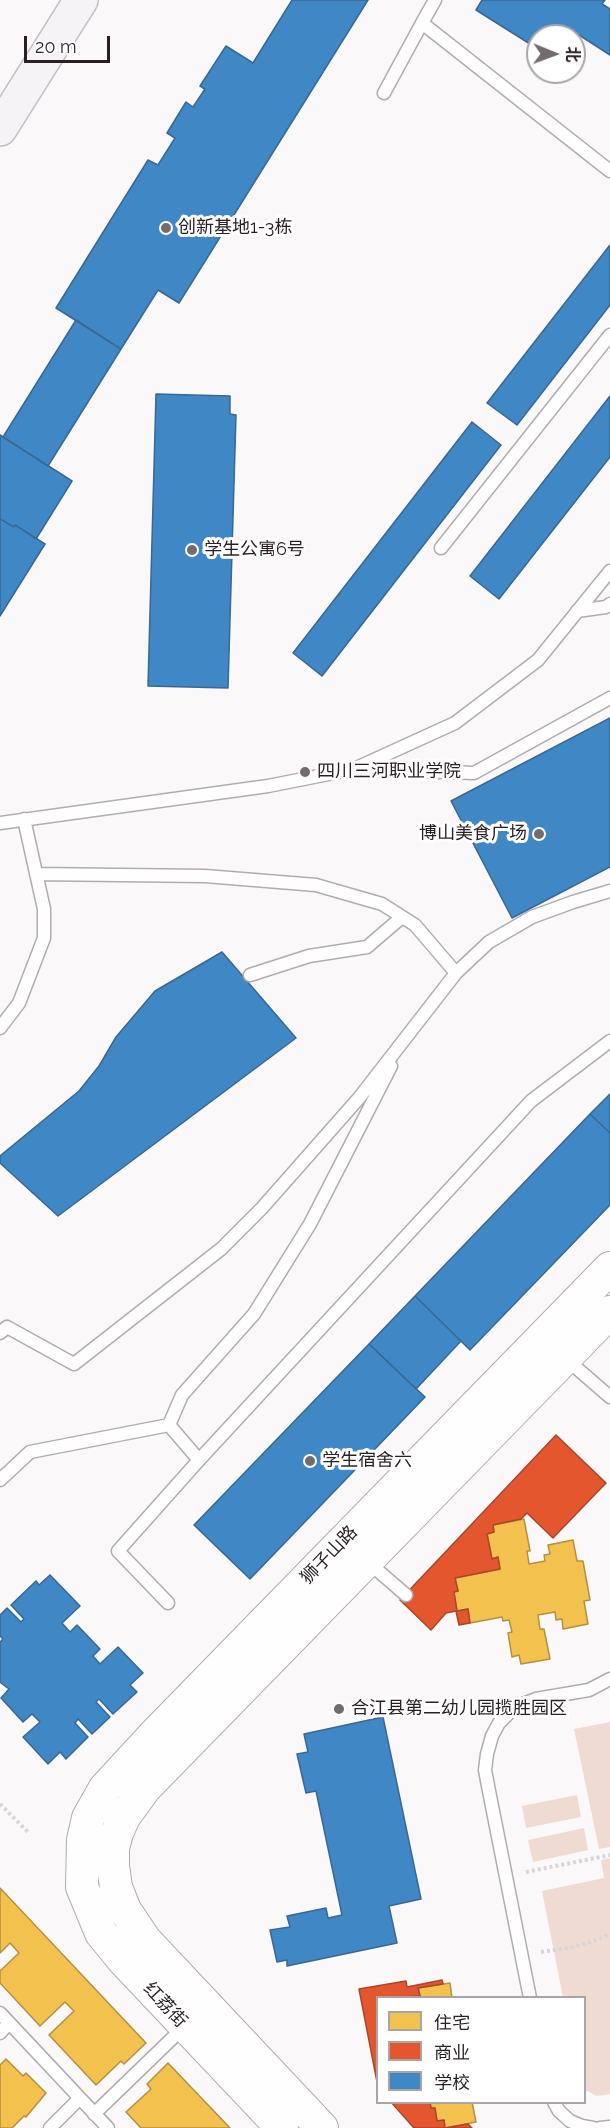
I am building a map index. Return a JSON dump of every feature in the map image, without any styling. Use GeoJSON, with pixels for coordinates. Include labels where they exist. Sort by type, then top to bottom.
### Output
{"type":"FeatureCollection","features":[{"type":"Feature","properties":{"kind":"main road"},"geometry":{"type":"LineString","coordinates":[[0,129],[81,0]]}},
{"type":"Feature","properties":{"kind":"street","name":"狮子山路"},"geometry":{"type":"LineString","coordinates":[[113,1866],[113,1848],[124,1817],[145,1788],[367,1561],[553,1348],[610,1268]]}},
{"type":"Feature","properties":{"kind":"street","name":"狮子山路"},"geometry":{"type":"LineString","coordinates":[[81,1862],[88,1818],[105,1788],[153,1736],[553,1348],[610,1312]]}},
{"type":"Feature","properties":{"kind":"street","name":"红荔街"},"geometry":{"type":"LineString","coordinates":[[81,1862],[82,1887],[101,1933],[124,1962],[196,2016],[322,2128]]}},
{"type":"Feature","properties":{"kind":"street","name":"红荔街"},"geometry":{"type":"LineString","coordinates":[[113,1866],[116,1887],[125,1910],[196,2016],[282,2128]]}},
{"type":"Feature","properties":{"kind":"lane"},"geometry":{"type":"LineString","coordinates":[[384,93],[435,0]]}},
{"type":"Feature","properties":{"kind":"lane"},"geometry":{"type":"LineString","coordinates":[[422,23],[610,171]]}},
{"type":"Feature","properties":{"kind":"lane"},"geometry":{"type":"LineString","coordinates":[[441,548],[610,335]]}},
{"type":"Feature","properties":{"kind":"lane"},"geometry":{"type":"LineString","coordinates":[[354,769],[455,723],[538,660],[610,571]]}},
{"type":"Feature","properties":{"kind":"lane"},"geometry":{"type":"LineString","coordinates":[[577,611],[606,607],[610,604]]}},
{"type":"Feature","properties":{"kind":"lane"},"geometry":{"type":"LineString","coordinates":[[0,823],[268,786],[354,769],[474,773],[610,698]]}},
{"type":"Feature","properties":{"kind":"lane"},"geometry":{"type":"LineString","coordinates":[[0,1028],[20,1003],[44,938],[44,909],[24,819]]}},
{"type":"Feature","properties":{"kind":"lane"},"geometry":{"type":"LineString","coordinates":[[36,874],[205,876],[316,885],[382,904],[415,925],[456,973]]}},
{"type":"Feature","properties":{"kind":"lane"},"geometry":{"type":"LineString","coordinates":[[0,1334],[7,1327],[74,1364],[221,1250],[262,1208],[359,1098],[456,973],[489,942],[532,917],[610,891]]}},
{"type":"Feature","properties":{"kind":"lane"},"geometry":{"type":"LineString","coordinates":[[250,975],[309,956],[367,947],[402,917]]}},
{"type":"Feature","properties":{"kind":"lane"},"geometry":{"type":"LineString","coordinates":[[169,1425],[182,1395],[254,1314],[304,1234],[406,1038]]}},
{"type":"Feature","properties":{"kind":"lane"},"geometry":{"type":"LineString","coordinates":[[168,1603],[118,1551],[199,1460],[531,1101],[610,1041]]}},
{"type":"Feature","properties":{"kind":"lane"},"geometry":{"type":"LineString","coordinates":[[553,1348],[610,1397]]}},
{"type":"Feature","properties":{"kind":"lane"},"geometry":{"type":"LineString","coordinates":[[169,1425],[199,1460]]}},
{"type":"Feature","properties":{"kind":"lane"},"geometry":{"type":"LineString","coordinates":[[0,1480],[30,1452],[169,1425]]}},
{"type":"Feature","properties":{"kind":"lane"},"geometry":{"type":"LineString","coordinates":[[367,1561],[406,1595]]}},
{"type":"Feature","properties":{"kind":"lane"},"geometry":{"type":"LineString","coordinates":[[530,1996],[486,1770],[487,1754],[492,1736],[506,1714],[525,1702],[588,1690],[610,1679]]}},
{"type":"Feature","properties":{"kind":"lane"},"geometry":{"type":"LineString","coordinates":[[0,2013],[108,2128]]}},
{"type":"Feature","properties":{"kind":"lane"},"geometry":{"type":"LineString","coordinates":[[94,2114],[196,2016]]}},
{"type":"Feature","properties":{"kind":"lane"},"geometry":{"type":"LineString","coordinates":[[0,2033],[9,2023]]}},
{"type":"Feature","properties":{"kind":"lane"},"geometry":{"type":"LineString","coordinates":[[50,2128],[80,2098]]}},
{"type":"Feature","properties":{"kind":"lane"},"geometry":{"type":"LineString","coordinates":[[555,2104],[570,2121],[593,2128]]}},
{"type":"Feature","properties":{"kind":"lane"},"geometry":{"type":"LineString","coordinates":[[600,2128],[610,2127]]}},
{"type":"Feature","properties":{"kind":"path"},"geometry":{"type":"LineString","coordinates":[[0,1804],[28,1832]]}},
{"type":"Feature","properties":{"kind":"path"},"geometry":{"type":"LineString","coordinates":[[506,1876],[610,1855]]}},
{"type":"Feature","properties":{"kind":"path"},"geometry":{"type":"LineString","coordinates":[[521,1955],[574,1947],[610,1934]]}},
{"type":"Feature","properties":{"kind":"shaded area"},"geometry":{"type":"Polygon","coordinates":[[[610,1722],[610,1847],[599,1849],[574,1729],[610,1722]]]}},
{"type":"Feature","properties":{"kind":"shaded area"},"geometry":{"type":"Polygon","coordinates":[[[577,1795],[581,1817],[526,1828],[522,1806],[577,1795]]]}},
{"type":"Feature","properties":{"kind":"shaded area"},"geometry":{"type":"Polygon","coordinates":[[[584,1828],[588,1850],[533,1862],[528,1840],[584,1828]]]}},
{"type":"Feature","properties":{"kind":"shaded area"},"geometry":{"type":"Polygon","coordinates":[[[610,1858],[610,2094],[597,2096],[586,2090],[586,1996],[563,1996],[542,1891],[604,1878],[601,1860],[610,1858]]]}},
{"type":"Feature","properties":{"kind":"building: 住宅"},"geometry":{"type":"Polygon","coordinates":[[[524,1519],[530,1551],[527,1551],[529,1564],[545,1561],[544,1555],[550,1554],[548,1545],[573,1540],[577,1561],[583,1561],[590,1600],[584,1601],[588,1624],[563,1629],[562,1619],[556,1620],[555,1612],[538,1615],[540,1629],[544,1629],[550,1659],[521,1664],[519,1655],[512,1657],[508,1633],[512,1632],[509,1620],[503,1621],[502,1617],[470,1623],[468,1609],[457,1611],[454,1592],[458,1591],[455,1578],[500,1569],[498,1557],[492,1559],[487,1534],[494,1532],[493,1525],[524,1519]]]}},
{"type":"Feature","properties":{"kind":"building: 住宅"},"geometry":{"type":"Polygon","coordinates":[[[0,1888],[146,2043],[124,2064],[121,2061],[96,2085],[49,2035],[74,2011],[65,2002],[40,2026],[0,1983],[0,1971],[19,1953],[10,1943],[0,1953],[0,1888]]]}},
{"type":"Feature","properties":{"kind":"building: 住宅"},"geometry":{"type":"Polygon","coordinates":[[[450,1983],[452,1996],[420,1996],[418,1988],[450,1983]]]}},
{"type":"Feature","properties":{"kind":"building: 住宅"},"geometry":{"type":"Polygon","coordinates":[[[6,2059],[23,2076],[26,2073],[46,2093],[26,2117],[24,2116],[12,2128],[0,2128],[0,2065],[6,2059]]]}},
{"type":"Feature","properties":{"kind":"building: 住宅"},"geometry":{"type":"Polygon","coordinates":[[[168,2063],[230,2128],[141,2128],[126,2112],[151,2089],[147,2084],[168,2063]]]}},
{"type":"Feature","properties":{"kind":"building: 住宅"},"geometry":{"type":"Polygon","coordinates":[[[430,2104],[472,2104],[476,2122],[445,2128],[444,2120],[437,2121],[435,2108],[431,2108],[430,2104]]]}},
{"type":"Feature","properties":{"kind":"building: 商业"},"geometry":{"type":"Polygon","coordinates":[[[556,1435],[606,1483],[553,1538],[527,1513],[521,1519],[493,1525],[494,1532],[487,1534],[492,1559],[498,1557],[500,1569],[455,1578],[458,1591],[454,1592],[457,1611],[468,1609],[470,1623],[459,1625],[456,1611],[446,1613],[431,1630],[400,1600],[556,1435]]]}},
{"type":"Feature","properties":{"kind":"building: 商业"},"geometry":{"type":"Polygon","coordinates":[[[442,1980],[443,1984],[418,1988],[420,1996],[376,1996],[376,2077],[359,1989],[406,1981],[407,1987],[442,1980]]]}},
{"type":"Feature","properties":{"kind":"building: 商业"},"geometry":{"type":"Polygon","coordinates":[[[393,2104],[430,2104],[431,2108],[435,2108],[437,2121],[444,2120],[445,2128],[414,2128],[393,2104]]]}},
{"type":"Feature","properties":{"kind":"building: 商业"},"geometry":{"type":"Polygon","coordinates":[[[468,2124],[472,2128],[445,2128],[468,2124]]]}},
{"type":"Feature","properties":{"kind":"building: 学校","name":"创新基地1-3栋"},"geometry":{"type":"Polygon","coordinates":[[[292,0],[368,0],[179,303],[158,290],[121,349],[56,308],[148,160],[158,165],[175,138],[167,133],[186,102],[193,107],[205,89],[200,86],[226,46],[253,63],[292,0]]]}},
{"type":"Feature","properties":{"kind":"building: 学校"},"geometry":{"type":"Polygon","coordinates":[[[482,0],[605,0],[602,4],[610,9],[610,55],[586,40],[586,24],[526,24],[526,41],[476,10],[482,0]]]}},
{"type":"Feature","properties":{"kind":"building: 学校"},"geometry":{"type":"Polygon","coordinates":[[[610,245],[610,305],[517,425],[487,403],[610,245]]]}},
{"type":"Feature","properties":{"kind":"building: 学校"},"geometry":{"type":"Polygon","coordinates":[[[76,320],[121,349],[48,466],[3,437],[76,320]]]}},
{"type":"Feature","properties":{"kind":"building: 学校","name":"学生公寓6号"},"geometry":{"type":"Polygon","coordinates":[[[156,394],[230,396],[230,414],[236,415],[228,688],[148,686],[156,394]]]}},
{"type":"Feature","properties":{"kind":"building: 学校"},"geometry":{"type":"Polygon","coordinates":[[[610,396],[610,457],[499,599],[470,576],[610,396]]]}},
{"type":"Feature","properties":{"kind":"building: 学校"},"geometry":{"type":"Polygon","coordinates":[[[472,422],[501,445],[322,676],[293,653],[472,422]]]}},
{"type":"Feature","properties":{"kind":"building: 学校"},"geometry":{"type":"Polygon","coordinates":[[[0,435],[72,481],[36,539],[15,525],[14,527],[0,519],[0,435]]]}},
{"type":"Feature","properties":{"kind":"building: 学校"},"geometry":{"type":"Polygon","coordinates":[[[0,519],[14,527],[15,525],[45,544],[0,616],[0,519]]]}},
{"type":"Feature","properties":{"kind":"building: 学校","name":"博山美食广场"},"geometry":{"type":"Polygon","coordinates":[[[610,718],[610,867],[512,918],[451,801],[610,718]]]}},
{"type":"Feature","properties":{"kind":"building: 学校"},"geometry":{"type":"Polygon","coordinates":[[[222,952],[296,1038],[58,1216],[0,1163],[0,1156],[79,1091],[99,1066],[116,1037],[155,991],[222,952]]]}},
{"type":"Feature","properties":{"kind":"building: 学校"},"geometry":{"type":"Polygon","coordinates":[[[610,1094],[610,1133],[590,1114],[610,1094]]]}},
{"type":"Feature","properties":{"kind":"building: 学校"},"geometry":{"type":"Polygon","coordinates":[[[590,1114],[610,1133],[610,1205],[470,1350],[415,1296],[590,1114]]]}},
{"type":"Feature","properties":{"kind":"building: 学校"},"geometry":{"type":"Polygon","coordinates":[[[415,1296],[461,1341],[416,1389],[369,1344],[415,1296]]]}},
{"type":"Feature","properties":{"kind":"building: 学校","name":"学生宿舍六"},"geometry":{"type":"Polygon","coordinates":[[[369,1344],[425,1397],[250,1579],[194,1525],[369,1344]]]}},
{"type":"Feature","properties":{"kind":"building: 学校"},"geometry":{"type":"Polygon","coordinates":[[[50,1575],[80,1606],[62,1623],[70,1632],[77,1625],[100,1649],[93,1656],[100,1664],[118,1647],[143,1673],[130,1685],[137,1692],[113,1714],[99,1699],[96,1702],[110,1717],[92,1734],[78,1719],[75,1723],[88,1737],[66,1759],[60,1752],[48,1764],[23,1737],[40,1722],[32,1714],[23,1722],[1,1698],[9,1689],[0,1682],[0,1642],[3,1639],[0,1636],[0,1615],[7,1608],[21,1622],[24,1619],[11,1605],[36,1581],[39,1585],[50,1575]]]}},
{"type":"Feature","properties":{"kind":"building: 学校"},"geometry":{"type":"Polygon","coordinates":[[[383,1717],[421,1899],[389,1906],[397,1943],[287,1966],[287,1960],[277,1962],[270,1930],[290,1927],[287,1916],[326,1908],[328,1918],[342,1915],[316,1791],[306,1793],[297,1754],[308,1752],[304,1734],[383,1717]]]}},
{"type":"Feature","properties":{"kind":"place","name":"创新基地1-3栋"},"geometry":{"type":"Point","coordinates":[166,228]}},
{"type":"Feature","properties":{"kind":"place","name":"学生公寓6号"},"geometry":{"type":"Point","coordinates":[192,550]}},
{"type":"Feature","properties":{"kind":"place","name":"四川三河职业学院"},"geometry":{"type":"Point","coordinates":[305,772]}},
{"type":"Feature","properties":{"kind":"place","name":"博山美食广场"},"geometry":{"type":"Point","coordinates":[539,834]}},
{"type":"Feature","properties":{"kind":"place","name":"学生宿舍六"},"geometry":{"type":"Point","coordinates":[310,1461]}},
{"type":"Feature","properties":{"kind":"place","name":"合江县第二幼儿园揽胜园区"},"geometry":{"type":"Point","coordinates":[339,1709]}}]}
